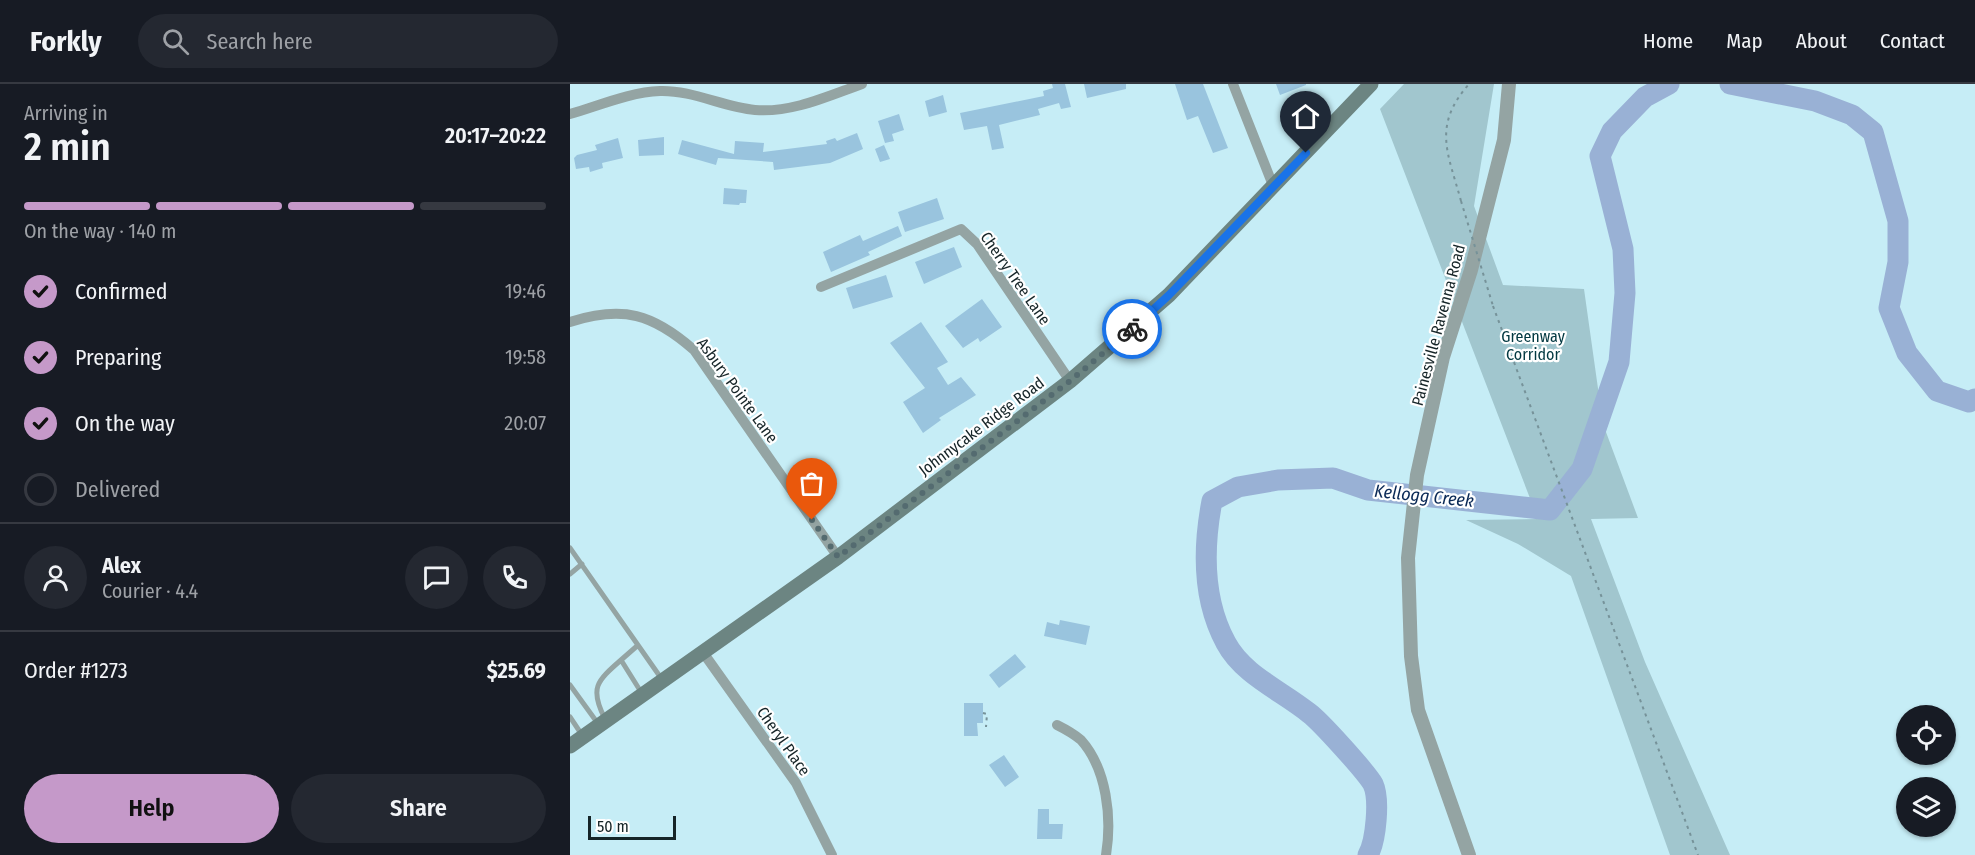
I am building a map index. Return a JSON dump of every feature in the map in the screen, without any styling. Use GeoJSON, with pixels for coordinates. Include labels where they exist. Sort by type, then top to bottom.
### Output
{"type":"FeatureCollection","features":[{"type":"Feature","properties":{"kind":"main road","name":"Johnnycake Ridge Road"},"geometry":{"type":"LineString","coordinates":[[570,746],[642,693],[838,557],[1070,381],[1133,327],[1274,188],[1371,84]]}},
{"type":"Feature","properties":{"kind":"street"},"geometry":{"type":"LineString","coordinates":[[570,114],[659,91],[681,93],[755,110],[775,110],[801,105],[862,84]]}},
{"type":"Feature","properties":{"kind":"street"},"geometry":{"type":"LineString","coordinates":[[1233,84],[1274,188]]}},
{"type":"Feature","properties":{"kind":"street","name":"Painesville Ravenna Road"},"geometry":{"type":"LineString","coordinates":[[1469,855],[1418,710],[1411,656],[1408,558],[1417,475],[1443,357],[1471,270],[1504,140],[1509,84]]}},
{"type":"Feature","properties":{"kind":"street","name":"Cherry Tree Lane"},"geometry":{"type":"LineString","coordinates":[[821,287],[961,229],[977,244],[1070,381]]}},
{"type":"Feature","properties":{"kind":"street","name":"Asbury Pointe Lane"},"geometry":{"type":"LineString","coordinates":[[570,322],[609,312],[626,313],[663,325],[694,350],[838,557]]}},
{"type":"Feature","properties":{"kind":"street","name":"Cheryl Place"},"geometry":{"type":"LineString","coordinates":[[702,651],[796,783],[832,855]]}},
{"type":"Feature","properties":{"kind":"street"},"geometry":{"type":"LineString","coordinates":[[1058,725],[1079,738],[1097,766],[1108,814],[1106,855]]}},
{"type":"Feature","properties":{"kind":"lane"},"geometry":{"type":"LineString","coordinates":[[1133,327],[1147,350]]}},
{"type":"Feature","properties":{"kind":"lane"},"geometry":{"type":"LineString","coordinates":[[570,548],[662,680]]}},
{"type":"Feature","properties":{"kind":"lane"},"geometry":{"type":"LineString","coordinates":[[570,574],[582,564]]}},
{"type":"Feature","properties":{"kind":"lane"},"geometry":{"type":"LineString","coordinates":[[602,723],[595,688],[601,677],[638,646]]}},
{"type":"Feature","properties":{"kind":"lane"},"geometry":{"type":"LineString","coordinates":[[621,660],[642,693]]}},
{"type":"Feature","properties":{"kind":"lane"},"geometry":{"type":"LineString","coordinates":[[570,685],[602,723]]}},
{"type":"Feature","properties":{"kind":"lane"},"geometry":{"type":"LineString","coordinates":[[570,717],[583,737]]}},
{"type":"Feature","properties":{"kind":"path"},"geometry":{"type":"LineString","coordinates":[[1469,84],[1460,95],[1446,124],[1444,139],[1461,201],[1493,306],[1698,855]]}},
{"type":"Feature","properties":{"kind":"path"},"geometry":{"type":"LineString","coordinates":[[983,713],[987,714],[986,727]]}},
{"type":"Feature","properties":{"kind":"green space","name":"Greenway Corridor"},"geometry":{"type":"Polygon","coordinates":[[[1404,84],[1494,84],[1474,206],[1503,285],[1584,289],[1603,424],[1638,518],[1591,519],[1645,662],[1730,855],[1670,855],[1571,576],[1518,544],[1466,520],[1538,519],[1380,109],[1404,84]]]}},
{"type":"Feature","properties":{"kind":"building"},"geometry":{"type":"Polygon","coordinates":[[[1052,84],[1065,84],[1071,107],[1061,109],[1059,103],[1038,109],[1040,115],[999,125],[1004,148],[992,150],[987,126],[964,130],[960,113],[1044,96],[1043,91],[1053,88],[1052,84]]]}},
{"type":"Feature","properties":{"kind":"building"},"geometry":{"type":"Polygon","coordinates":[[[1084,84],[1126,84],[1126,89],[1087,98],[1084,84]]]}},
{"type":"Feature","properties":{"kind":"building"},"geometry":{"type":"Polygon","coordinates":[[[1175,84],[1203,84],[1228,148],[1213,153],[1198,116],[1187,120],[1175,84]]]}},
{"type":"Feature","properties":{"kind":"building"},"geometry":{"type":"Polygon","coordinates":[[[1276,84],[1306,84],[1306,85],[1280,95],[1276,84]]]}},
{"type":"Feature","properties":{"kind":"building"},"geometry":{"type":"Polygon","coordinates":[[[943,95],[947,112],[929,117],[925,101],[943,95]]]}},
{"type":"Feature","properties":{"kind":"building"},"geometry":{"type":"Polygon","coordinates":[[[899,114],[904,130],[892,134],[894,141],[885,143],[878,121],[899,114]]]}},
{"type":"Feature","properties":{"kind":"building"},"geometry":{"type":"Polygon","coordinates":[[[857,133],[863,149],[830,163],[774,170],[773,162],[718,158],[716,165],[678,154],[682,140],[734,154],[735,141],[764,143],[763,152],[827,144],[826,141],[835,138],[837,141],[857,133]]]}},
{"type":"Feature","properties":{"kind":"building"},"geometry":{"type":"Polygon","coordinates":[[[664,137],[664,155],[639,156],[638,140],[664,137]]]}},
{"type":"Feature","properties":{"kind":"building"},"geometry":{"type":"Polygon","coordinates":[[[618,138],[623,158],[602,163],[603,168],[590,172],[589,167],[576,169],[574,158],[577,155],[597,150],[595,145],[618,138]]]}},
{"type":"Feature","properties":{"kind":"building"},"geometry":{"type":"Polygon","coordinates":[[[884,145],[890,159],[880,162],[875,149],[884,145]]]}},
{"type":"Feature","properties":{"kind":"building"},"geometry":{"type":"Polygon","coordinates":[[[724,188],[747,190],[746,203],[723,204],[724,188]]]}},
{"type":"Feature","properties":{"kind":"building"},"geometry":{"type":"Polygon","coordinates":[[[937,198],[944,219],[905,232],[898,212],[937,198]]]}},
{"type":"Feature","properties":{"kind":"building"},"geometry":{"type":"Polygon","coordinates":[[[898,226],[902,236],[868,252],[870,255],[831,272],[823,252],[860,235],[863,241],[898,226]]]}},
{"type":"Feature","properties":{"kind":"building"},"geometry":{"type":"Polygon","coordinates":[[[954,247],[962,267],[924,284],[915,262],[954,247]]]}},
{"type":"Feature","properties":{"kind":"building"},"geometry":{"type":"Polygon","coordinates":[[[886,275],[893,297],[853,309],[846,288],[886,275]]]}},
{"type":"Feature","properties":{"kind":"building"},"geometry":{"type":"Polygon","coordinates":[[[982,299],[1002,327],[980,342],[978,338],[963,348],[945,326],[982,299]]]}},
{"type":"Feature","properties":{"kind":"building"},"geometry":{"type":"Polygon","coordinates":[[[921,322],[948,362],[937,368],[948,385],[961,377],[976,395],[939,418],[941,420],[923,433],[903,402],[925,388],[890,343],[921,322]]]}},
{"type":"Feature","properties":{"kind":"building"},"geometry":{"type":"Polygon","coordinates":[[[1060,620],[1090,626],[1086,645],[1044,636],[1047,622],[1059,625],[1060,620]]]}},
{"type":"Feature","properties":{"kind":"building"},"geometry":{"type":"Polygon","coordinates":[[[1015,654],[1026,667],[999,688],[989,675],[1015,654]]]}},
{"type":"Feature","properties":{"kind":"building"},"geometry":{"type":"Polygon","coordinates":[[[964,703],[983,703],[983,723],[977,723],[978,736],[964,736],[964,703]]]}},
{"type":"Feature","properties":{"kind":"building"},"geometry":{"type":"Polygon","coordinates":[[[1004,755],[1019,777],[1005,787],[989,765],[1004,755]]]}},
{"type":"Feature","properties":{"kind":"building"},"geometry":{"type":"Polygon","coordinates":[[[1038,809],[1049,809],[1049,824],[1063,824],[1062,839],[1037,839],[1038,809]]]}},
{"type":"Feature","properties":{"kind":"waterway","name":"Kellogg Creek"},"geometry":{"type":"LineString","coordinates":[[1368,855],[1376,820],[1373,784],[1315,718],[1242,664],[1226,643],[1218,626],[1212,609],[1206,555],[1212,501],[1238,487],[1278,480],[1333,478],[1368,490],[1550,510],[1582,469],[1619,362],[1625,293],[1623,249],[1600,156],[1612,131],[1645,97],[1669,84]]}},
{"type":"Feature","properties":{"kind":"waterway","name":"Kellogg Creek"},"geometry":{"type":"LineString","coordinates":[[1730,84],[1815,101],[1852,115],[1873,132],[1898,221],[1898,262],[1889,308],[1907,353],[1937,391],[1969,402],[1975,399]]}},
{"type":"Feature","properties":{"kind":"way so far"},"geometry":{"type":"LineString","coordinates":[[812,520],[838,557],[1070,381],[1132,329]]}},
{"type":"Feature","properties":{"kind":"route"},"geometry":{"type":"LineString","coordinates":[[1132,329],[1169,295],[1306,153]]}}]}
